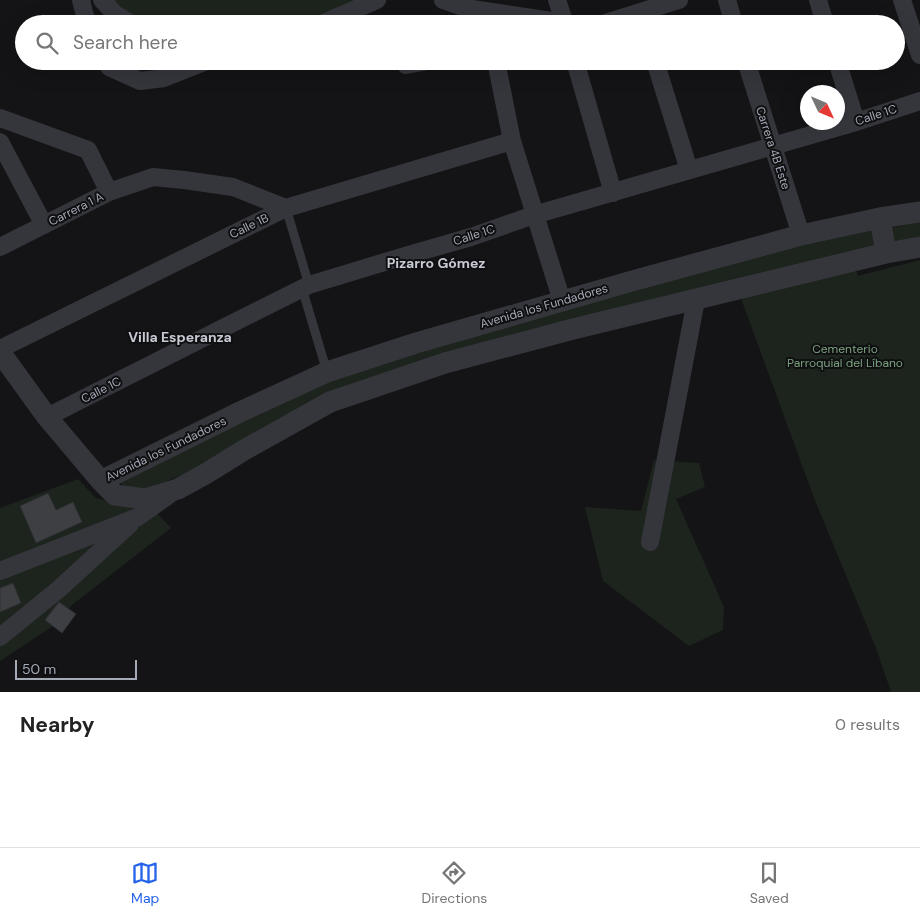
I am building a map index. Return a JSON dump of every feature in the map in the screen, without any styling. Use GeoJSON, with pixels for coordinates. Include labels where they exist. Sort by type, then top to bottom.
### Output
{"type":"FeatureCollection","features":[{"type":"Feature","properties":{"kind":"street"},"geometry":{"type":"LineString","coordinates":[[82,0],[85,15]]}},
{"type":"Feature","properties":{"kind":"street"},"geometry":{"type":"LineString","coordinates":[[102,0],[117,15]]}},
{"type":"Feature","properties":{"kind":"street"},"geometry":{"type":"LineString","coordinates":[[342,15],[377,0]]}},
{"type":"Feature","properties":{"kind":"street"},"geometry":{"type":"LineString","coordinates":[[443,0],[466,8],[512,15]]}},
{"type":"Feature","properties":{"kind":"street"},"geometry":{"type":"LineString","coordinates":[[557,0],[562,15]]}},
{"type":"Feature","properties":{"kind":"street"},"geometry":{"type":"LineString","coordinates":[[640,12],[679,0]]}},
{"type":"Feature","properties":{"kind":"street"},"geometry":{"type":"LineString","coordinates":[[727,0],[731,15]]}},
{"type":"Feature","properties":{"kind":"street"},"geometry":{"type":"LineString","coordinates":[[818,0],[822,15]]}},
{"type":"Feature","properties":{"kind":"street"},"geometry":{"type":"LineString","coordinates":[[902,0],[920,55]]}},
{"type":"Feature","properties":{"kind":"street"},"geometry":{"type":"LineString","coordinates":[[116,70],[140,81],[164,78],[184,70]]}},
{"type":"Feature","properties":{"kind":"street"},"geometry":{"type":"LineString","coordinates":[[498,70],[512,141],[562,301]]}},
{"type":"Feature","properties":{"kind":"street"},"geometry":{"type":"LineString","coordinates":[[579,70],[613,193]]}},
{"type":"Feature","properties":{"kind":"street"},"geometry":{"type":"LineString","coordinates":[[658,70],[689,170]]}},
{"type":"Feature","properties":{"kind":"street","name":"Carrera 4B Este"},"geometry":{"type":"LineString","coordinates":[[749,70],[801,235]]}},
{"type":"Feature","properties":{"kind":"street"},"geometry":{"type":"LineString","coordinates":[[840,70],[856,122]]}},
{"type":"Feature","properties":{"kind":"street","name":"Calle 1C"},"geometry":{"type":"LineString","coordinates":[[47,418],[306,287],[471,237],[534,215],[856,122],[920,101]]}},
{"type":"Feature","properties":{"kind":"street"},"geometry":{"type":"LineString","coordinates":[[0,118],[88,150],[109,192]]}},
{"type":"Feature","properties":{"kind":"street","name":"Calle 1B"},"geometry":{"type":"LineString","coordinates":[[0,350],[286,208],[512,141]]}},
{"type":"Feature","properties":{"kind":"street"},"geometry":{"type":"LineString","coordinates":[[0,142],[44,225]]}},
{"type":"Feature","properties":{"kind":"street","name":"Carrera 1 A"},"geometry":{"type":"LineString","coordinates":[[0,246],[109,192],[153,177],[233,187],[286,208]]}},
{"type":"Feature","properties":{"kind":"street","name":"Avenida los Fundadores"},"geometry":{"type":"LineString","coordinates":[[920,212],[880,218],[801,235],[416,343],[327,372],[240,412],[101,481],[115,495],[145,499],[178,489],[207,474],[244,450],[330,402],[445,363],[920,246]]}},
{"type":"Feature","properties":{"kind":"street"},"geometry":{"type":"LineString","coordinates":[[880,218],[886,253]]}},
{"type":"Feature","properties":{"kind":"street"},"geometry":{"type":"LineString","coordinates":[[650,542],[696,300]]}},
{"type":"Feature","properties":{"kind":"street"},"geometry":{"type":"LineString","coordinates":[[0,350],[47,418],[101,481]]}},
{"type":"Feature","properties":{"kind":"street"},"geometry":{"type":"LineString","coordinates":[[0,637],[59,589],[138,516],[178,489]]}},
{"type":"Feature","properties":{"kind":"street"},"geometry":{"type":"LineString","coordinates":[[0,571],[138,516]]}},
{"type":"Feature","properties":{"kind":"lane"},"geometry":{"type":"LineString","coordinates":[[286,208],[327,372]]}},
{"type":"Feature","properties":{"kind":"green space"},"geometry":{"type":"Polygon","coordinates":[[[106,0],[370,0],[334,15],[126,15],[106,0]]]}},
{"type":"Feature","properties":{"kind":"green space"},"geometry":{"type":"Polygon","coordinates":[[[920,222],[920,237],[894,241],[890,228],[920,222]]]}},
{"type":"Feature","properties":{"kind":"green space"},"geometry":{"type":"Polygon","coordinates":[[[875,228],[877,246],[448,357],[163,483],[139,491],[129,490],[119,482],[327,379],[674,275],[875,228]]]}},
{"type":"Feature","properties":{"kind":"green space","name":"Cementerio Parroquial del Líbano"},"geometry":{"type":"Polygon","coordinates":[[[920,260],[920,692],[891,692],[876,648],[814,498],[739,293],[854,265],[858,276],[920,260]]]}},
{"type":"Feature","properties":{"kind":"green space"},"geometry":{"type":"Polygon","coordinates":[[[654,460],[699,463],[705,487],[676,499],[724,607],[723,630],[689,646],[603,581],[585,507],[641,511],[654,460]]]}},
{"type":"Feature","properties":{"kind":"green space"},"geometry":{"type":"Polygon","coordinates":[[[78,479],[96,498],[155,511],[171,528],[72,605],[69,609],[76,614],[62,633],[53,626],[0,661],[0,508],[78,479]]]}},
{"type":"Feature","properties":{"kind":"building"},"geometry":{"type":"Polygon","coordinates":[[[48,493],[56,510],[73,502],[82,522],[36,543],[20,506],[48,493]]]}},
{"type":"Feature","properties":{"kind":"building"},"geometry":{"type":"Polygon","coordinates":[[[13,583],[21,603],[0,612],[0,588],[13,583]]]}},
{"type":"Feature","properties":{"kind":"building"},"geometry":{"type":"Polygon","coordinates":[[[59,602],[76,614],[62,633],[45,620],[59,602]]]}},
{"type":"Feature","properties":{"kind":"district","name":"Pizarro Gómez"},"geometry":{"type":"Point","coordinates":[436,263]}},
{"type":"Feature","properties":{"kind":"district","name":"Villa Esperanza"},"geometry":{"type":"Point","coordinates":[180,337]}}]}
